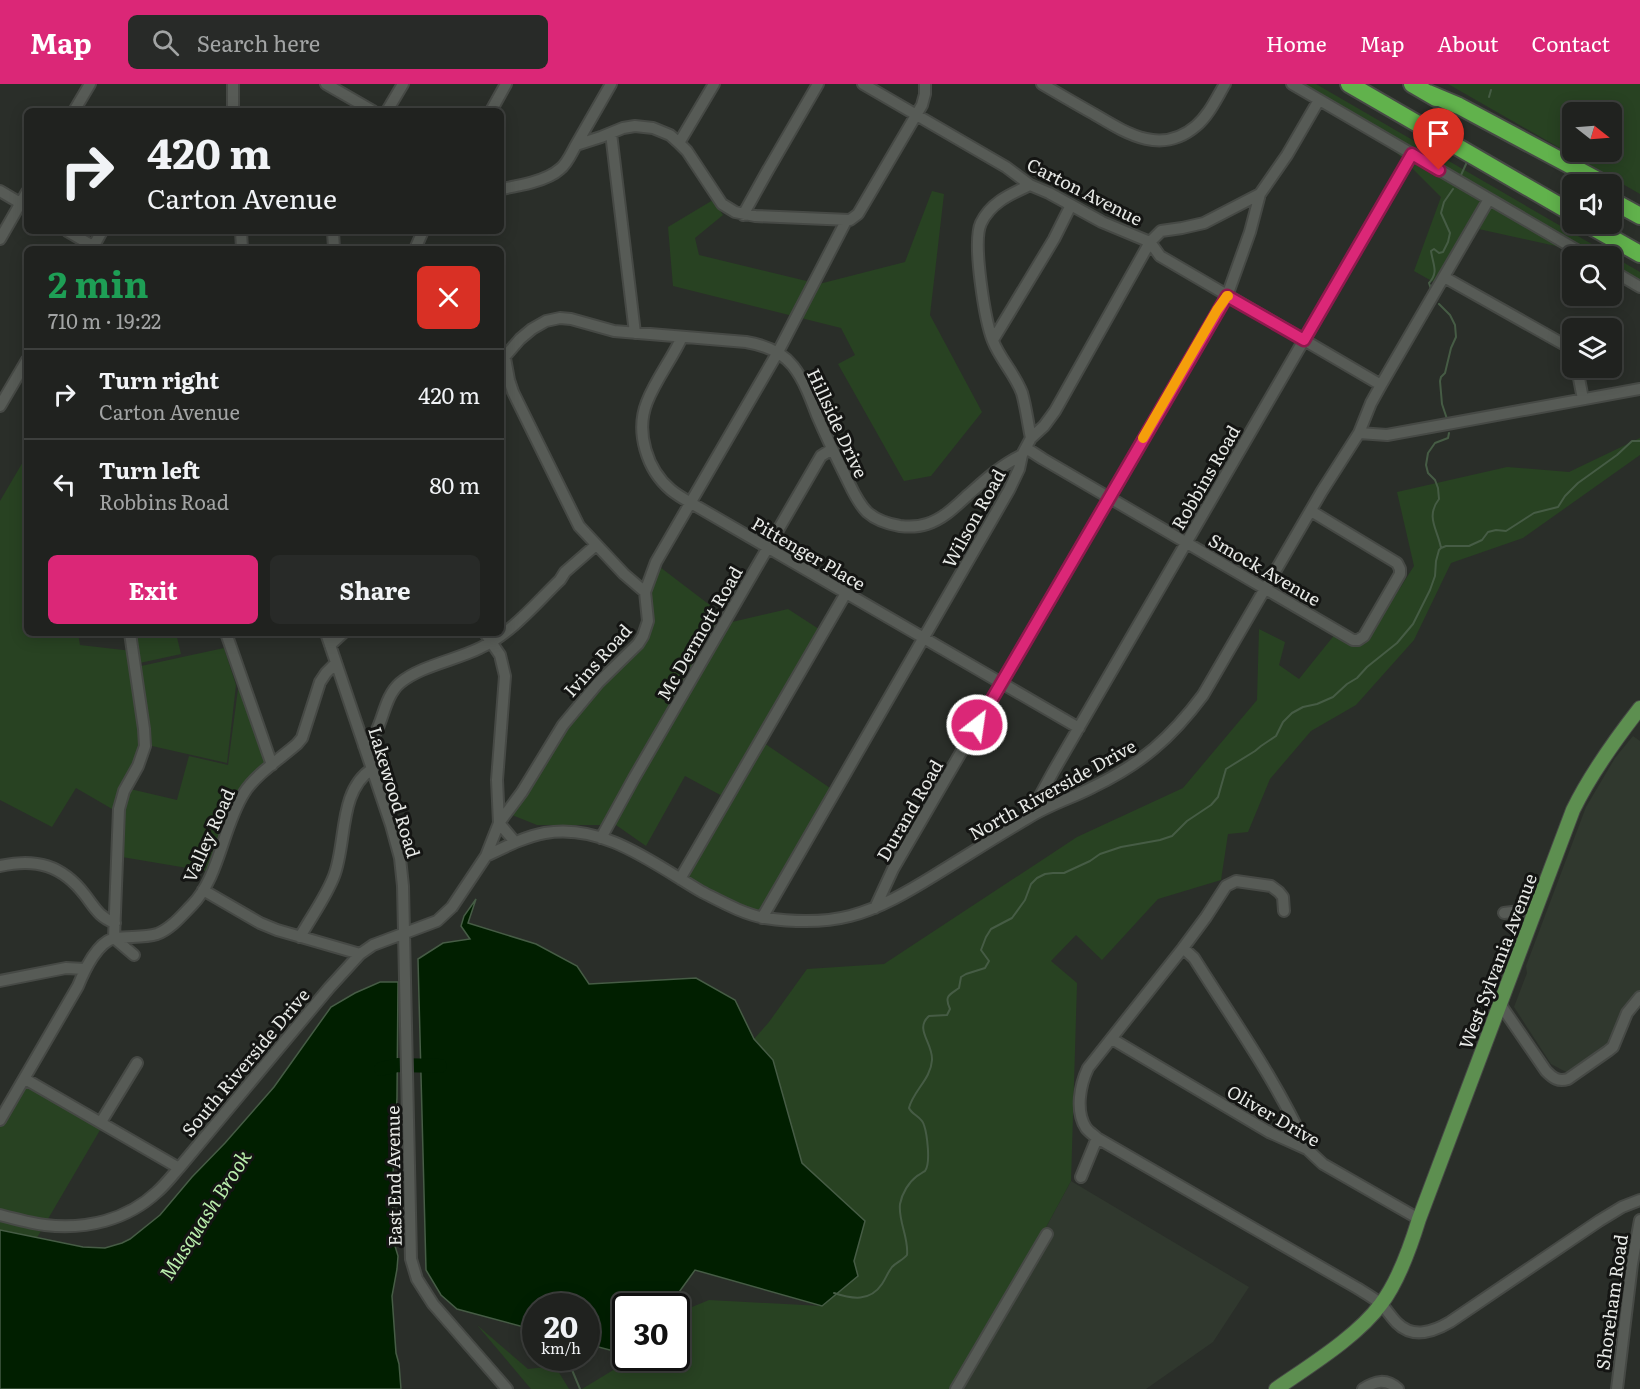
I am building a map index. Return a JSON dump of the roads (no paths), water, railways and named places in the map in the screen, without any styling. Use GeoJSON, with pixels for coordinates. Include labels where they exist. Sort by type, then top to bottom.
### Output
{"type":"FeatureCollection","features":[{"type":"Feature","properties":{"kind":"highway"},"geometry":{"type":"LineString","coordinates":[[1349,84],[1562,207]]}},
{"type":"Feature","properties":{"kind":"highway"},"geometry":{"type":"LineString","coordinates":[[1412,84],[1567,174]]}},
{"type":"Feature","properties":{"kind":"highway"},"geometry":{"type":"LineString","coordinates":[[1428,93],[1459,106],[1586,174]]}},
{"type":"Feature","properties":{"kind":"highway"},"geometry":{"type":"LineString","coordinates":[[1622,194],[1640,203]]}},
{"type":"Feature","properties":{"kind":"highway"},"geometry":{"type":"LineString","coordinates":[[1622,206],[1640,216]]}},
{"type":"Feature","properties":{"kind":"highway"},"geometry":{"type":"LineString","coordinates":[[1605,234],[1640,254]]}},
{"type":"Feature","properties":{"kind":"main road","name":"West Sylvania Avenue"},"geometry":{"type":"LineString","coordinates":[[1276,1389],[1365,1321],[1389,1292],[1418,1241],[1419,1219],[1579,799],[1611,746],[1640,708]]}},
{"type":"Feature","properties":{"kind":"street"},"geometry":{"type":"LineString","coordinates":[[76,108],[90,84]]}},
{"type":"Feature","properties":{"kind":"street"},"geometry":{"type":"LineString","coordinates":[[231,108],[233,84]]}},
{"type":"Feature","properties":{"kind":"street"},"geometry":{"type":"LineString","coordinates":[[326,84],[368,108]]}},
{"type":"Feature","properties":{"kind":"street"},"geometry":{"type":"LineString","coordinates":[[389,108],[403,84]]}},
{"type":"Feature","properties":{"kind":"street"},"geometry":{"type":"LineString","coordinates":[[493,108],[507,84]]}},
{"type":"Feature","properties":{"kind":"street"},"geometry":{"type":"LineString","coordinates":[[504,188],[540,180],[559,170],[611,84]]}},
{"type":"Feature","properties":{"kind":"street"},"geometry":{"type":"LineString","coordinates":[[680,143],[714,84]]}},
{"type":"Feature","properties":{"kind":"street"},"geometry":{"type":"LineString","coordinates":[[743,215],[818,84]]}},
{"type":"Feature","properties":{"kind":"street","name":"Carton Avenue"},"geometry":{"type":"LineString","coordinates":[[863,84],[1006,167],[1030,185],[1102,222],[1150,242],[1160,256],[1381,385]]}},
{"type":"Feature","properties":{"kind":"street","name":"Ivins Road"},"geometry":{"type":"LineString","coordinates":[[486,856],[499,823],[522,792],[551,742],[598,683],[638,644],[648,621],[645,592],[656,562],[778,352],[846,221],[854,219],[858,214],[916,115],[923,102],[925,84]]}},
{"type":"Feature","properties":{"kind":"street"},"geometry":{"type":"LineString","coordinates":[[1042,84],[1128,134],[1144,139],[1161,140],[1185,133],[1197,124],[1212,106],[1225,84]]}},
{"type":"Feature","properties":{"kind":"street"},"geometry":{"type":"LineString","coordinates":[[1292,84],[1570,246]]}},
{"type":"Feature","properties":{"kind":"street","name":"Durand Road"},"geometry":{"type":"LineString","coordinates":[[875,908],[893,869],[1227,296],[1250,232],[1260,194],[1287,155],[1319,100]]}},
{"type":"Feature","properties":{"kind":"street"},"geometry":{"type":"LineString","coordinates":[[576,145],[623,128],[644,127],[663,132],[680,143],[722,204],[735,212],[743,215],[846,221]]}},
{"type":"Feature","properties":{"kind":"street"},"geometry":{"type":"LineString","coordinates":[[611,134],[635,333]]}},
{"type":"Feature","properties":{"kind":"street","name":"Robbins Road"},"geometry":{"type":"LineString","coordinates":[[1029,817],[1412,154]]}},
{"type":"Feature","properties":{"kind":"street"},"geometry":{"type":"LineString","coordinates":[[1026,447],[1022,393],[993,340],[986,315],[978,236],[987,214],[1000,200],[1030,185]]}},
{"type":"Feature","properties":{"kind":"street"},"geometry":{"type":"LineString","coordinates":[[0,191],[24,205],[0,238]]}},
{"type":"Feature","properties":{"kind":"street"},"geometry":{"type":"LineString","coordinates":[[1150,242],[1161,231],[1204,223],[1260,194]]}},
{"type":"Feature","properties":{"kind":"street","name":"North Riverside Drive"},"geometry":{"type":"LineString","coordinates":[[486,856],[515,842],[543,833],[583,832],[621,845],[732,907],[762,918],[816,921],[850,916],[875,908],[915,887],[1029,817],[1116,776],[1167,738],[1188,716],[1203,695],[1359,433],[1381,385],[1489,199]]}},
{"type":"Feature","properties":{"kind":"street"},"geometry":{"type":"LineString","coordinates":[[993,340],[1048,249],[1071,205]]}},
{"type":"Feature","properties":{"kind":"street"},"geometry":{"type":"LineString","coordinates":[[73,234],[91,246]]}},
{"type":"Feature","properties":{"kind":"street","name":"Wilson Road"},"geometry":{"type":"LineString","coordinates":[[762,918],[1009,490],[1026,447],[1055,411],[1150,242]]}},
{"type":"Feature","properties":{"kind":"street"},"geometry":{"type":"LineString","coordinates":[[1622,276],[1640,287]]}},
{"type":"Feature","properties":{"kind":"street"},"geometry":{"type":"LineString","coordinates":[[1444,277],[1457,282],[1562,343]]}},
{"type":"Feature","properties":{"kind":"street","name":"Hillside Drive"},"geometry":{"type":"LineString","coordinates":[[504,358],[527,332],[550,320],[560,318],[604,329],[764,345],[778,352],[796,370],[856,498],[867,512],[893,525],[916,527],[940,518],[1026,447]]}},
{"type":"Feature","properties":{"kind":"street","name":"Pittenger Place"},"geometry":{"type":"LineString","coordinates":[[682,337],[648,400],[643,414],[642,430],[647,456],[656,473],[672,491],[1079,728]]}},
{"type":"Feature","properties":{"kind":"street","name":"Hillside Drive"},"geometry":{"type":"LineString","coordinates":[[504,363],[508,380],[529,426],[578,523],[624,574],[645,592]]}},
{"type":"Feature","properties":{"kind":"street"},"geometry":{"type":"LineString","coordinates":[[0,406],[24,365]]}},
{"type":"Feature","properties":{"kind":"street"},"geometry":{"type":"LineString","coordinates":[[1579,378],[1583,399]]}},
{"type":"Feature","properties":{"kind":"street"},"geometry":{"type":"LineString","coordinates":[[1359,433],[1387,435],[1640,388]]}},
{"type":"Feature","properties":{"kind":"street","name":"Smock Avenue"},"geometry":{"type":"LineString","coordinates":[[1026,447],[1358,640],[1364,636],[1400,574],[1399,565],[1311,511]]}},
{"type":"Feature","properties":{"kind":"street","name":"Mc Dermott Road"},"geometry":{"type":"LineString","coordinates":[[601,838],[821,456],[832,449]]}},
{"type":"Feature","properties":{"kind":"street"},"geometry":{"type":"LineString","coordinates":[[504,634],[560,580],[565,572],[596,545]]}},
{"type":"Feature","properties":{"kind":"street"},"geometry":{"type":"LineString","coordinates":[[680,879],[846,593]]}},
{"type":"Feature","properties":{"kind":"street"},"geometry":{"type":"LineString","coordinates":[[0,1120],[95,953],[114,938],[119,808],[124,791],[138,766],[145,746],[130,636]]}},
{"type":"Feature","properties":{"kind":"street"},"geometry":{"type":"LineString","coordinates":[[227,636],[272,765]]}},
{"type":"Feature","properties":{"kind":"street","name":"Lakewood Road"},"geometry":{"type":"LineString","coordinates":[[327,636],[400,858],[403,886],[407,1073]]}},
{"type":"Feature","properties":{"kind":"street"},"geometry":{"type":"LineString","coordinates":[[330,645],[340,636]]}},
{"type":"Feature","properties":{"kind":"street"},"geometry":{"type":"LineString","coordinates":[[364,746],[375,733],[389,698],[400,682],[414,674],[480,649],[488,637],[500,655],[505,676],[497,780],[499,823],[515,842]]}},
{"type":"Feature","properties":{"kind":"street","name":"Valley Road"},"geometry":{"type":"LineString","coordinates":[[114,938],[146,936],[165,930],[194,903],[210,876],[232,816],[244,792],[302,738],[320,682],[336,663]]}},
{"type":"Feature","properties":{"kind":"street"},"geometry":{"type":"LineString","coordinates":[[300,938],[335,874],[345,815],[357,783],[372,769]]}},
{"type":"Feature","properties":{"kind":"street","name":"South Riverside Drive"},"geometry":{"type":"LineString","coordinates":[[0,1215],[43,1225],[64,1227],[102,1222],[127,1213],[144,1203],[179,1168],[360,954],[373,945],[428,926],[444,915],[457,900],[486,856]]}},
{"type":"Feature","properties":{"kind":"street"},"geometry":{"type":"LineString","coordinates":[[0,866],[29,862],[52,867],[75,883],[102,916],[115,924]]}},
{"type":"Feature","properties":{"kind":"street"},"geometry":{"type":"LineString","coordinates":[[1284,911],[1283,897],[1271,886],[1236,881],[1226,886],[1183,948],[1088,1068],[1081,1090],[1080,1105],[1086,1128],[1097,1138],[1357,1288],[1381,1304],[1398,1325],[1423,1333],[1436,1330],[1450,1322],[1599,1221],[1640,1200]]}},
{"type":"Feature","properties":{"kind":"street"},"geometry":{"type":"LineString","coordinates":[[203,890],[260,923],[300,938],[360,954]]}},
{"type":"Feature","properties":{"kind":"street"},"geometry":{"type":"LineString","coordinates":[[1504,913],[1536,909]]}},
{"type":"Feature","properties":{"kind":"street"},"geometry":{"type":"LineString","coordinates":[[114,938],[134,955]]}},
{"type":"Feature","properties":{"kind":"street"},"geometry":{"type":"LineString","coordinates":[[1183,948],[1194,958],[1275,1086],[1295,1121],[1307,1149]]}},
{"type":"Feature","properties":{"kind":"street"},"geometry":{"type":"LineString","coordinates":[[0,981],[66,968],[85,969]]}},
{"type":"Feature","properties":{"kind":"street"},"geometry":{"type":"LineString","coordinates":[[1500,1004],[1546,1071],[1555,1079],[1562,1081],[1608,1051],[1615,1042],[1627,1013],[1640,997]]}},
{"type":"Feature","properties":{"kind":"street","name":"Oliver Drive"},"geometry":{"type":"LineString","coordinates":[[1112,1039],[1269,1132],[1307,1149],[1323,1164],[1419,1219]]}},
{"type":"Feature","properties":{"kind":"street"},"geometry":{"type":"LineString","coordinates":[[101,1122],[137,1063]]}},
{"type":"Feature","properties":{"kind":"street","name":"East End Avenue"},"geometry":{"type":"LineString","coordinates":[[407,1073],[410,1247],[414,1270],[434,1304],[502,1388]]}},
{"type":"Feature","properties":{"kind":"street"},"geometry":{"type":"LineString","coordinates":[[25,1079],[179,1168]]}},
{"type":"Feature","properties":{"kind":"street"},"geometry":{"type":"LineString","coordinates":[[1081,1177],[1097,1138]]}},
{"type":"Feature","properties":{"kind":"street","name":"Shoreham Road"},"geometry":{"type":"LineString","coordinates":[[1617,1389],[1632,1264],[1640,1220]]}},
{"type":"Feature","properties":{"kind":"street"},"geometry":{"type":"LineString","coordinates":[[956,1389],[1047,1234]]}},
{"type":"Feature","properties":{"kind":"street"},"geometry":{"type":"LineString","coordinates":[[1363,1389],[1370,1384],[1383,1381],[1398,1389]]}},
{"type":"Feature","properties":{"kind":"water"},"geometry":{"type":"Polygon","coordinates":[[[476,899],[468,923],[536,944],[577,966],[589,984],[696,978],[735,1000],[754,1039],[773,1060],[802,1163],[865,1221],[854,1261],[858,1276],[822,1306],[695,1270],[678,1293],[612,1293],[612,1351],[600,1347],[600,1293],[522,1293],[522,1326],[457,1309],[441,1295],[426,1270],[418,959],[443,943],[470,939],[461,926],[464,916],[476,899]]]}},
{"type":"Feature","properties":{"kind":"water"},"geometry":{"type":"Polygon","coordinates":[[[380,982],[398,982],[392,1236],[398,1256],[392,1296],[401,1389],[0,1389],[0,1230],[83,1247],[105,1248],[130,1239],[160,1215],[274,1087],[331,1007],[380,982]]]}},
{"type":"Feature","properties":{"kind":"waterway","name":"Musquash Brook"},"geometry":{"type":"LineString","coordinates":[[1489,97],[1491,90]]}},
{"type":"Feature","properties":{"kind":"waterway","name":"Musquash Brook"},"geometry":{"type":"LineString","coordinates":[[1461,175],[1467,162]]}},
{"type":"Feature","properties":{"kind":"waterway","name":"Musquash Brook"},"geometry":{"type":"LineString","coordinates":[[1431,289],[1429,283],[1435,272],[1431,251],[1434,249],[1439,253],[1443,252],[1448,242],[1450,233],[1441,213],[1444,202],[1453,189]]}},
{"type":"Feature","properties":{"kind":"waterway","name":"Musquash Brook"},"geometry":{"type":"LineString","coordinates":[[1439,304],[1450,315],[1455,325],[1456,337],[1445,373],[1440,381],[1442,404],[1447,419]]}},
{"type":"Feature","properties":{"kind":"waterway","name":"Musquash Brook"},"geometry":{"type":"LineString","coordinates":[[834,1293],[854,1298],[872,1294],[882,1284],[892,1267],[907,1255],[900,1204],[906,1188],[914,1178],[925,1171],[928,1162],[924,1125],[909,1108],[931,1067],[932,1054],[924,1031],[925,1021],[929,1016],[947,1015],[950,1009],[948,998],[959,988],[961,977],[985,968],[989,961],[981,950],[986,937],[991,929],[1012,918],[1025,900],[1031,884],[1037,878],[1045,874],[1064,873],[1100,854],[1121,847],[1172,836],[1218,797],[1226,769],[1276,736],[1283,722],[1292,713],[1333,697],[1397,643],[1413,624],[1435,576],[1436,561],[1441,548],[1433,512],[1439,499],[1435,480],[1428,473],[1426,465],[1428,453],[1435,443],[1448,438],[1449,433]]}},
{"type":"Feature","properties":{"kind":"waterway"},"geometry":{"type":"LineString","coordinates":[[1441,548],[1469,546],[1482,540],[1488,532],[1506,531],[1534,513],[1558,507],[1578,483],[1617,455],[1632,441],[1640,441]]}},
{"type":"Feature","properties":{"kind":"waterway","name":"Musquash Brook"},"geometry":{"type":"LineString","coordinates":[[381,1069],[398,1065],[440,1066]]}},
{"type":"Feature","properties":{"kind":"waterway"},"geometry":{"type":"LineString","coordinates":[[572,1371],[580,1389]]}}]}
